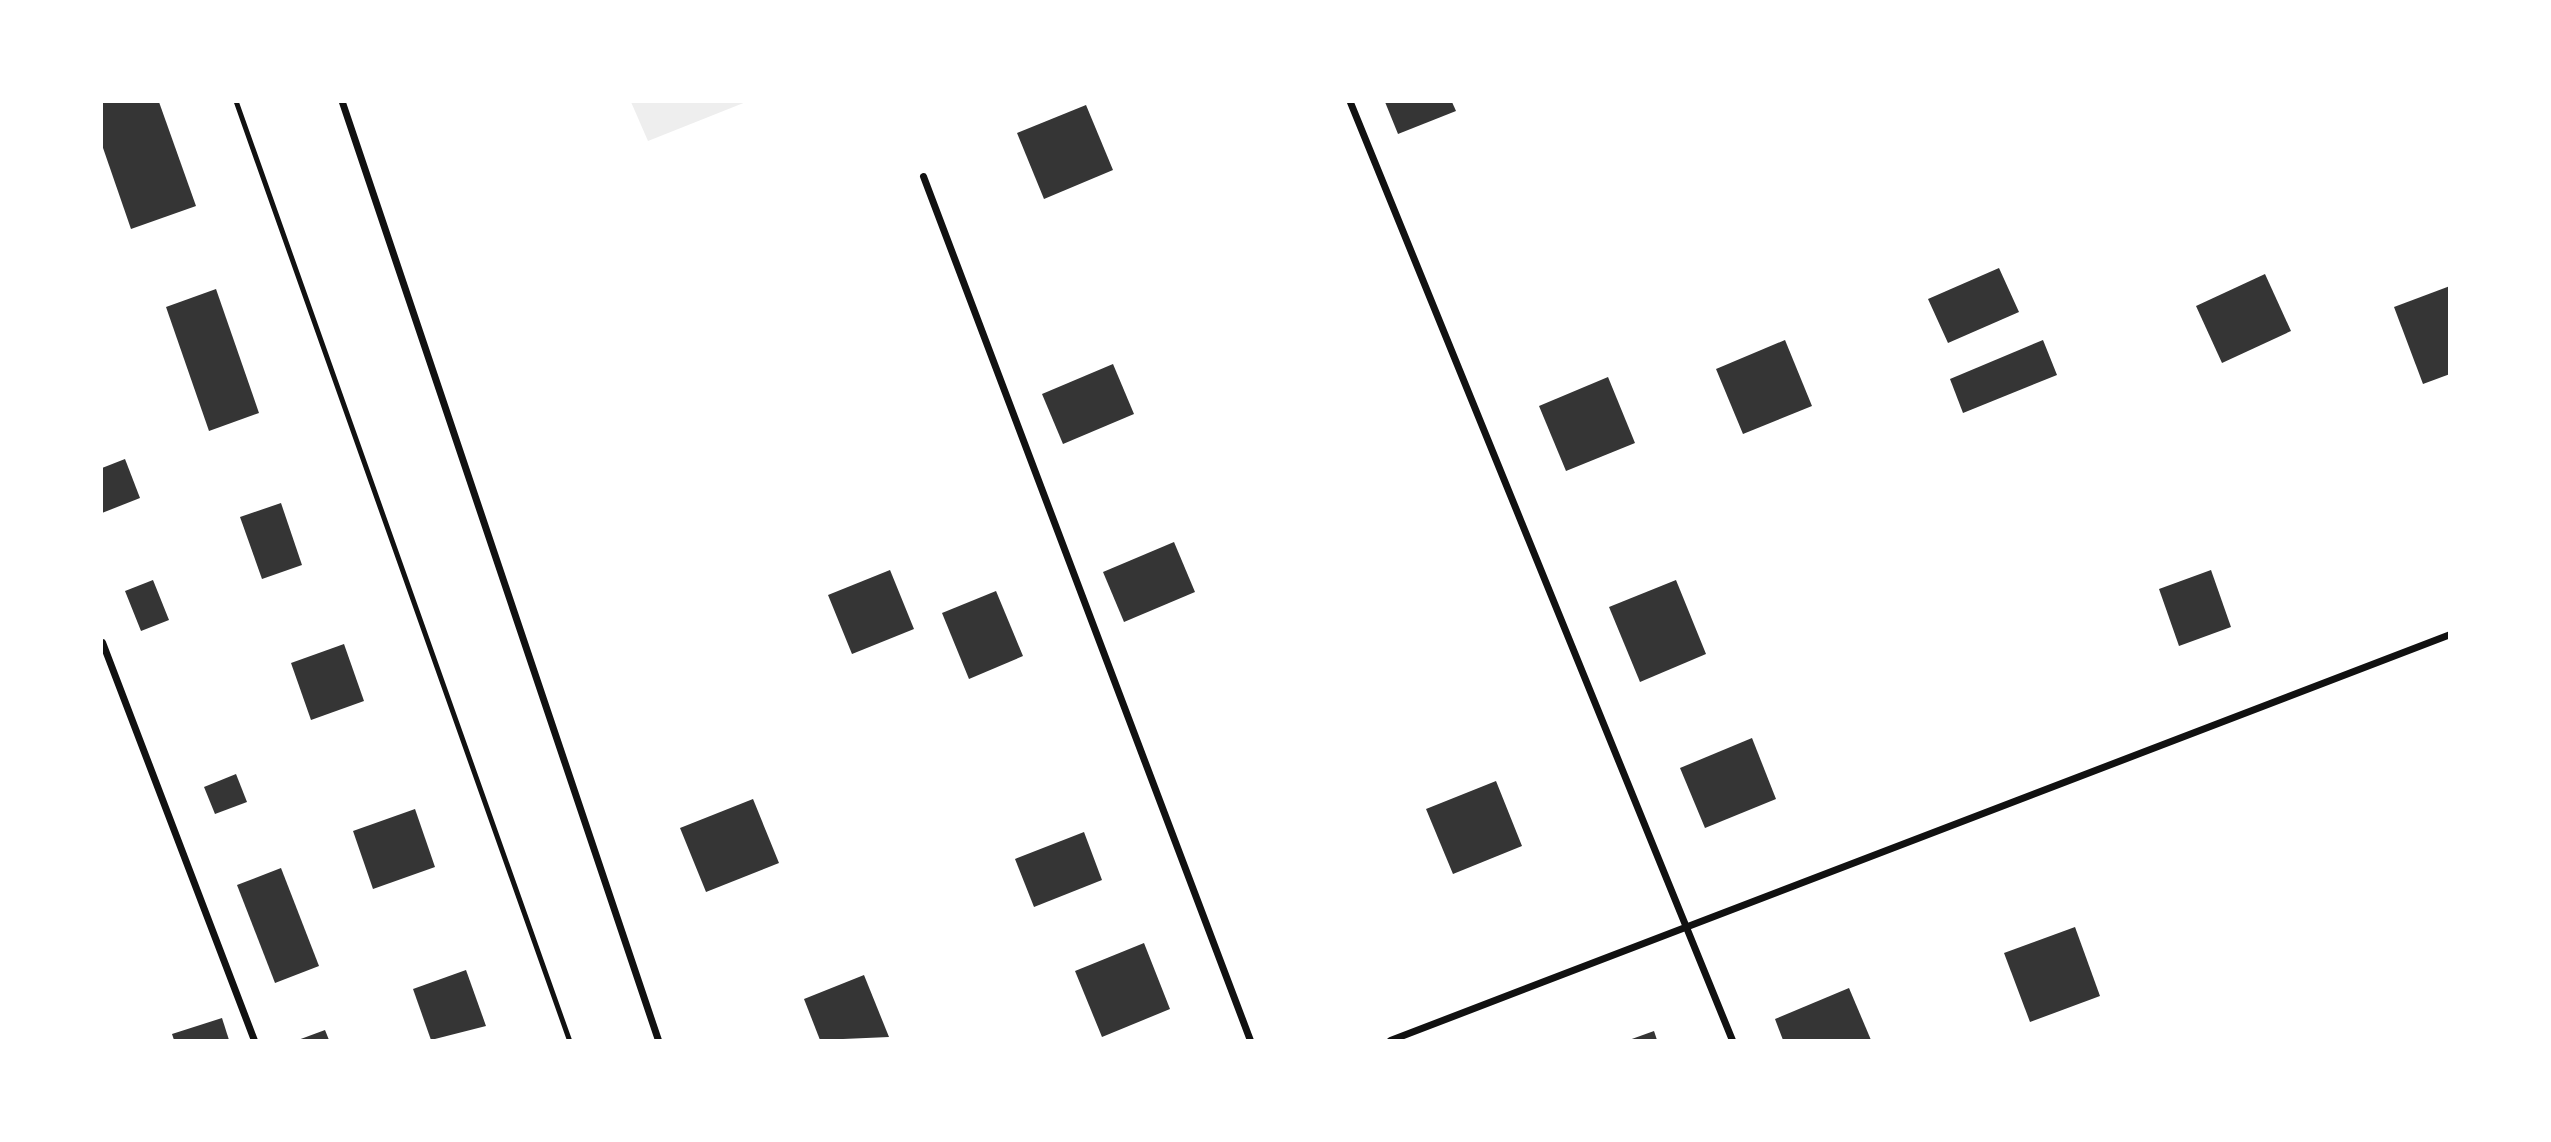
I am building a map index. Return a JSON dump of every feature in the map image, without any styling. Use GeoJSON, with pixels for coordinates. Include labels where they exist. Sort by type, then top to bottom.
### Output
{"type":"FeatureCollection","features":[{"type":"Feature","properties":{"kind":"street"},"geometry":{"type":"LineString","coordinates":[[342,102],[658,1041]]}},
{"type":"Feature","properties":{"kind":"street"},"geometry":{"type":"LineString","coordinates":[[1350,102],[1732,1041]]}},
{"type":"Feature","properties":{"kind":"street"},"geometry":{"type":"LineString","coordinates":[[923,176],[1250,1041]]}},
{"type":"Feature","properties":{"kind":"street"},"geometry":{"type":"LineString","coordinates":[[1390,1041],[2449,634]]}},
{"type":"Feature","properties":{"kind":"street"},"geometry":{"type":"LineString","coordinates":[[102,642],[254,1041]]}},
{"type":"Feature","properties":{"kind":"lane"},"geometry":{"type":"LineString","coordinates":[[236,102],[569,1041]]}},
{"type":"Feature","properties":{"kind":"shaded area"},"geometry":{"type":"Polygon","coordinates":[[[631,102],[746,102],[648,141],[631,102]]]}},
{"type":"Feature","properties":{"kind":"building"},"geometry":{"type":"Polygon","coordinates":[[[102,102],[159,102],[196,206],[131,229],[102,145],[102,102]]]}},
{"type":"Feature","properties":{"kind":"building"},"geometry":{"type":"Polygon","coordinates":[[[1385,102],[1452,102],[1456,111],[1398,134],[1385,102]]]}},
{"type":"Feature","properties":{"kind":"building"},"geometry":{"type":"Polygon","coordinates":[[[1086,105],[1113,170],[1044,199],[1017,133],[1086,105]]]}},
{"type":"Feature","properties":{"kind":"building"},"geometry":{"type":"Polygon","coordinates":[[[1999,268],[2019,312],[1948,343],[1928,299],[1999,268]]]}},
{"type":"Feature","properties":{"kind":"building"},"geometry":{"type":"Polygon","coordinates":[[[2265,274],[2291,331],[2222,363],[2196,306],[2265,274]]]}},
{"type":"Feature","properties":{"kind":"building"},"geometry":{"type":"Polygon","coordinates":[[[2450,286],[2450,374],[2423,384],[2394,307],[2450,286]]]}},
{"type":"Feature","properties":{"kind":"building"},"geometry":{"type":"Polygon","coordinates":[[[216,289],[259,413],[209,431],[166,307],[216,289]]]}},
{"type":"Feature","properties":{"kind":"building"},"geometry":{"type":"Polygon","coordinates":[[[1785,340],[1812,406],[1743,434],[1716,369],[1785,340]]]}},
{"type":"Feature","properties":{"kind":"building"},"geometry":{"type":"Polygon","coordinates":[[[2043,340],[2057,375],[1963,413],[1950,379],[2043,340]]]}},
{"type":"Feature","properties":{"kind":"building"},"geometry":{"type":"Polygon","coordinates":[[[1113,364],[1134,414],[1063,444],[1042,394],[1113,364]]]}},
{"type":"Feature","properties":{"kind":"building"},"geometry":{"type":"Polygon","coordinates":[[[1608,377],[1635,443],[1566,471],[1539,406],[1608,377]]]}},
{"type":"Feature","properties":{"kind":"building"},"geometry":{"type":"Polygon","coordinates":[[[125,459],[140,498],[102,513],[102,468],[125,459]]]}},
{"type":"Feature","properties":{"kind":"building"},"geometry":{"type":"Polygon","coordinates":[[[281,503],[302,565],[262,579],[240,517],[281,503]]]}},
{"type":"Feature","properties":{"kind":"building"},"geometry":{"type":"Polygon","coordinates":[[[1174,542],[1195,592],[1124,622],[1103,572],[1174,542]]]}},
{"type":"Feature","properties":{"kind":"building"},"geometry":{"type":"Polygon","coordinates":[[[890,570],[914,629],[852,654],[828,595],[890,570]]]}},
{"type":"Feature","properties":{"kind":"building"},"geometry":{"type":"Polygon","coordinates":[[[2211,570],[2231,627],[2179,646],[2159,589],[2211,570]]]}},
{"type":"Feature","properties":{"kind":"building"},"geometry":{"type":"Polygon","coordinates":[[[153,580],[169,620],[141,631],[125,591],[153,580]]]}},
{"type":"Feature","properties":{"kind":"building"},"geometry":{"type":"Polygon","coordinates":[[[1676,580],[1706,654],[1640,682],[1609,607],[1676,580]]]}},
{"type":"Feature","properties":{"kind":"building"},"geometry":{"type":"Polygon","coordinates":[[[996,591],[1023,656],[969,679],[942,613],[996,591]]]}},
{"type":"Feature","properties":{"kind":"building"},"geometry":{"type":"Polygon","coordinates":[[[344,644],[364,701],[311,720],[291,663],[344,644]]]}},
{"type":"Feature","properties":{"kind":"building"},"geometry":{"type":"Polygon","coordinates":[[[1752,738],[1776,799],[1705,828],[1680,768],[1752,738]]]}},
{"type":"Feature","properties":{"kind":"building"},"geometry":{"type":"Polygon","coordinates":[[[236,774],[247,802],[215,814],[204,787],[236,774]]]}},
{"type":"Feature","properties":{"kind":"building"},"geometry":{"type":"Polygon","coordinates":[[[1496,781],[1522,846],[1453,874],[1426,809],[1496,781]]]}},
{"type":"Feature","properties":{"kind":"building"},"geometry":{"type":"Polygon","coordinates":[[[753,799],[779,863],[706,892],[680,828],[753,799]]]}},
{"type":"Feature","properties":{"kind":"building"},"geometry":{"type":"Polygon","coordinates":[[[415,809],[435,867],[373,889],[353,831],[415,809]]]}},
{"type":"Feature","properties":{"kind":"building"},"geometry":{"type":"Polygon","coordinates":[[[1084,832],[1102,880],[1034,907],[1015,859],[1084,832]]]}},
{"type":"Feature","properties":{"kind":"building"},"geometry":{"type":"Polygon","coordinates":[[[281,868],[319,966],[275,983],[237,885],[281,868]]]}},
{"type":"Feature","properties":{"kind":"building"},"geometry":{"type":"Polygon","coordinates":[[[2075,927],[2100,996],[2030,1022],[2004,953],[2075,927]]]}},
{"type":"Feature","properties":{"kind":"building"},"geometry":{"type":"Polygon","coordinates":[[[1144,943],[1170,1009],[1102,1037],[1075,971],[1144,943]]]}},
{"type":"Feature","properties":{"kind":"building"},"geometry":{"type":"Polygon","coordinates":[[[466,970],[486,1026],[431,1040],[413,989],[466,970]]]}},
{"type":"Feature","properties":{"kind":"building"},"geometry":{"type":"Polygon","coordinates":[[[864,975],[889,1037],[820,1040],[804,999],[864,975]]]}},
{"type":"Feature","properties":{"kind":"building"},"geometry":{"type":"Polygon","coordinates":[[[1849,988],[1871,1040],[1783,1040],[1775,1019],[1849,988]]]}},
{"type":"Feature","properties":{"kind":"building"},"geometry":{"type":"Polygon","coordinates":[[[222,1018],[229,1040],[174,1040],[172,1034],[222,1018]]]}},
{"type":"Feature","properties":{"kind":"building"},"geometry":{"type":"Polygon","coordinates":[[[325,1030],[329,1040],[298,1040],[325,1030]]]}},
{"type":"Feature","properties":{"kind":"building"},"geometry":{"type":"Polygon","coordinates":[[[1654,1031],[1657,1040],[1629,1040],[1654,1031]]]}}]}
